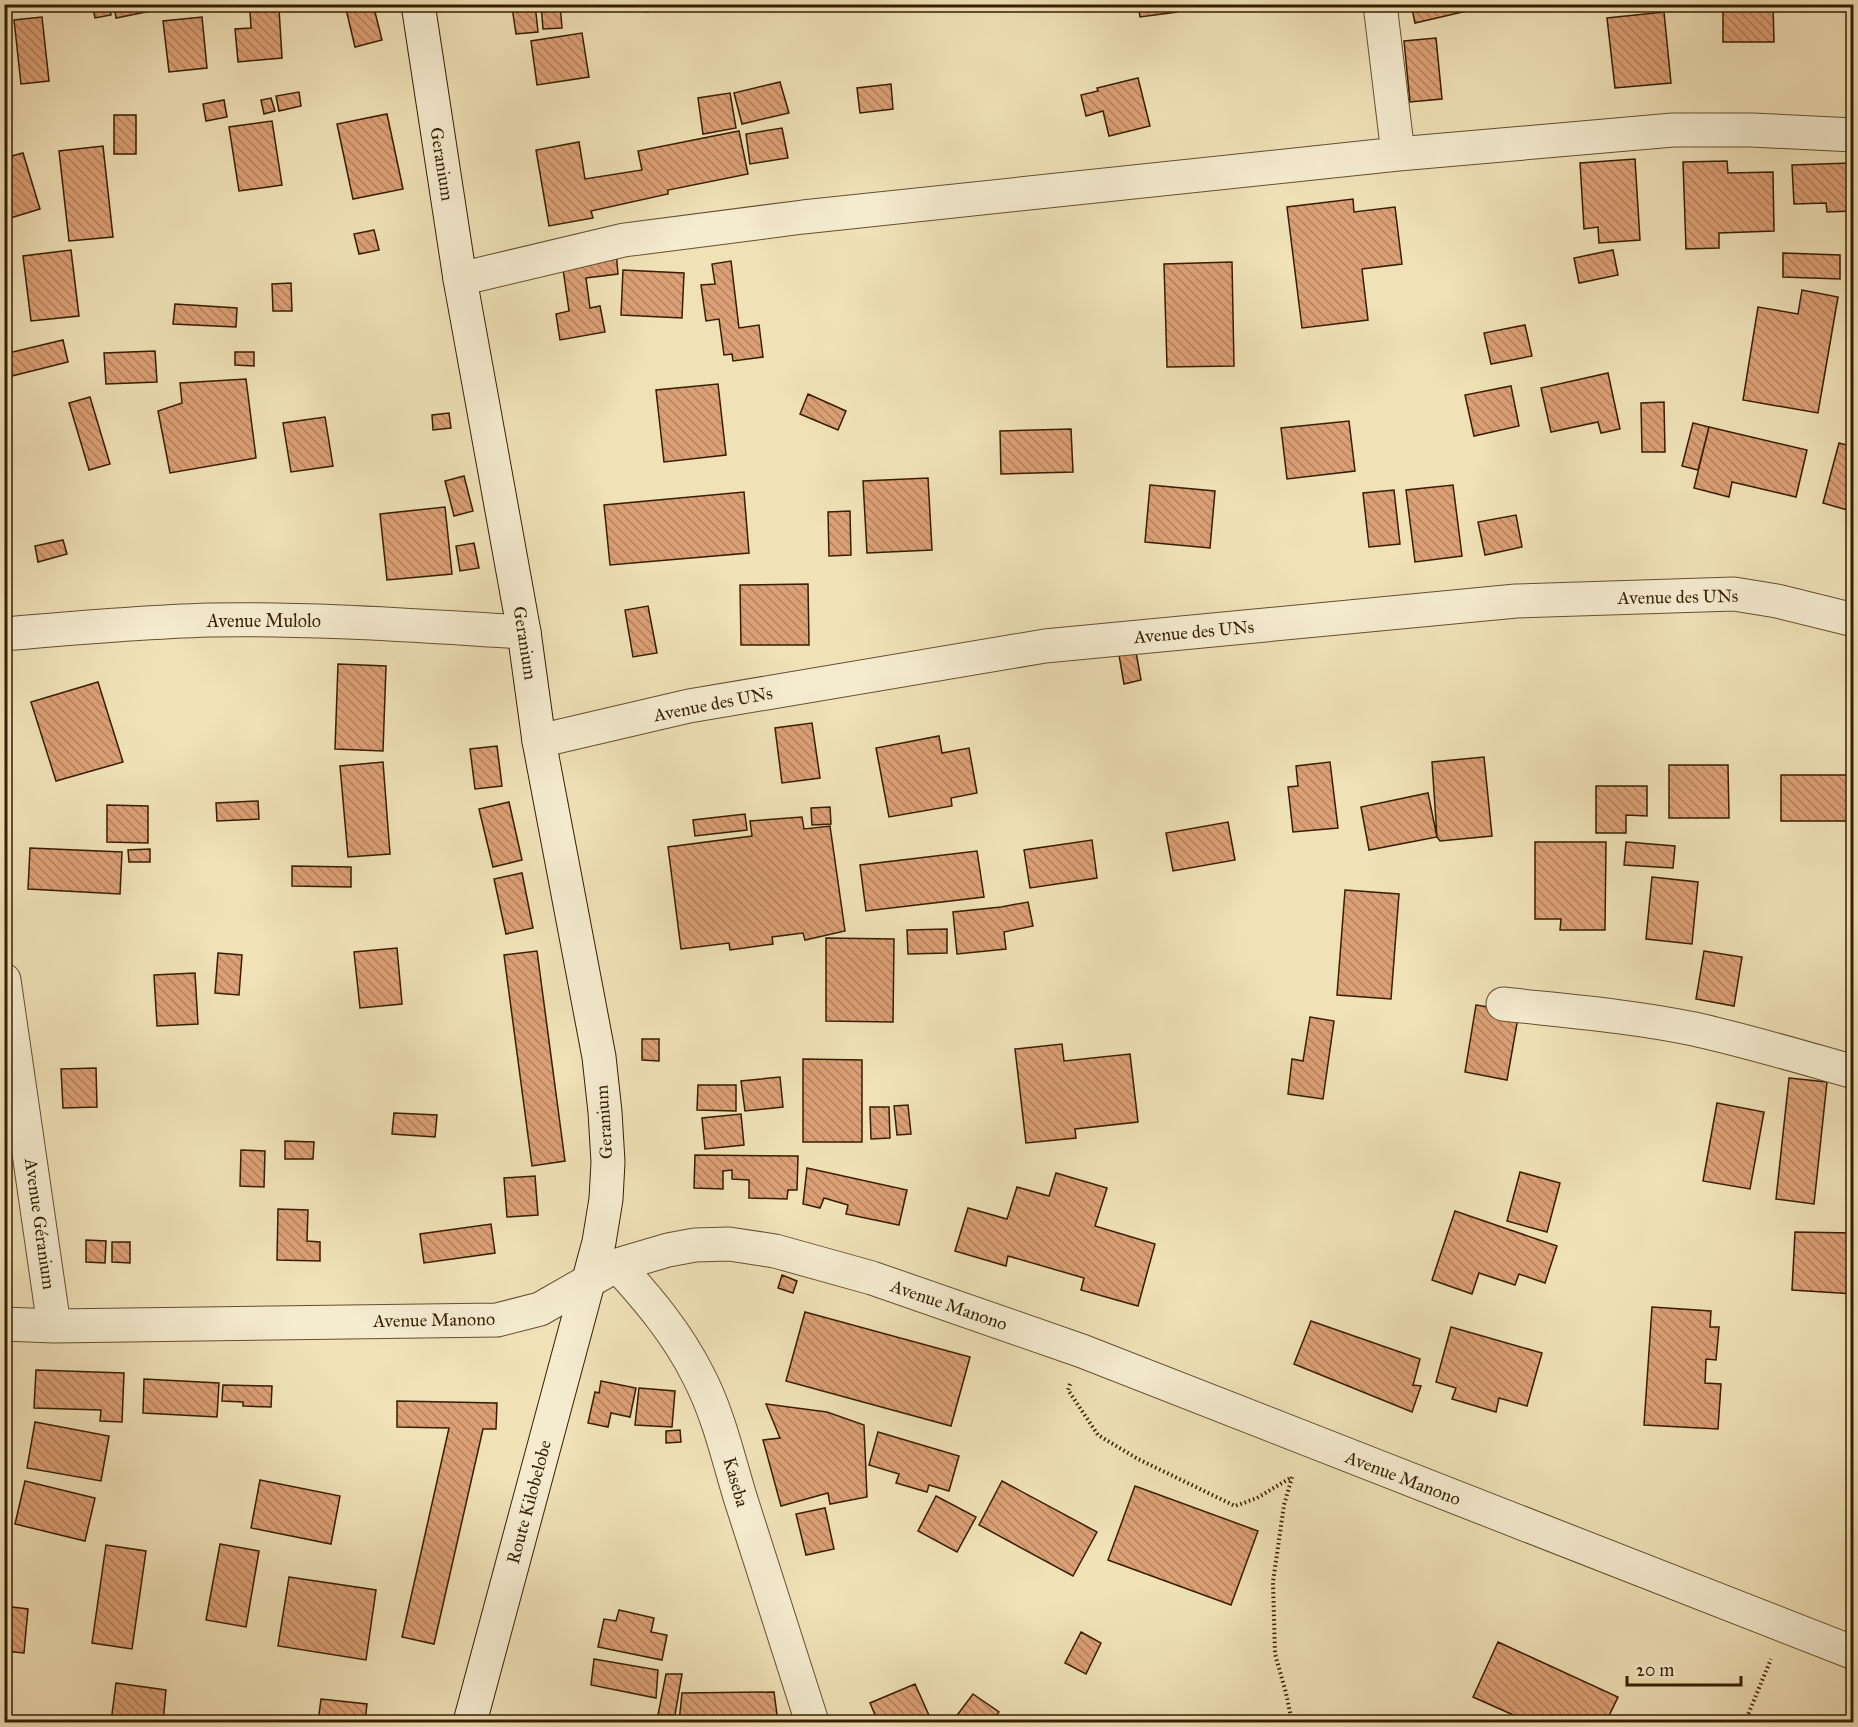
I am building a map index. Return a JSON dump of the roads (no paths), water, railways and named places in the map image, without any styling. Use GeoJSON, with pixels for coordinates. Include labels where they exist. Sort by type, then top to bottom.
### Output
{"type":"FeatureCollection","features":[{"type":"Feature","properties":{"kind":"street","name":"Geranium"},"geometry":{"type":"LineString","coordinates":[[418,4],[460,279],[524,632],[539,741],[599,1057],[606,1112],[608,1162],[606,1199],[599,1242],[589,1281]]}},
{"type":"Feature","properties":{"kind":"street"},"geometry":{"type":"LineString","coordinates":[[1380,4],[1398,154]]}},
{"type":"Feature","properties":{"kind":"street"},"geometry":{"type":"LineString","coordinates":[[460,279],[624,240],[803,216],[1398,154],[1673,130],[1752,130],[1854,135]]}},
{"type":"Feature","properties":{"kind":"street","name":"Avenue des UNs"},"geometry":{"type":"LineString","coordinates":[[539,741],[689,706],[1045,646],[1516,601],[1734,594],[1854,620]]}},
{"type":"Feature","properties":{"kind":"street","name":"Avenue Mulolo"},"geometry":{"type":"LineString","coordinates":[[4,634],[122,624],[210,620],[346,622],[524,632]]}},
{"type":"Feature","properties":{"kind":"street","name":"Avenue Géranium"},"geometry":{"type":"LineString","coordinates":[[4,980],[54,1326]]}},
{"type":"Feature","properties":{"kind":"street"},"geometry":{"type":"LineString","coordinates":[[1503,1004],[1638,1020],[1692,1029],[1734,1038],[1854,1072]]}},
{"type":"Feature","properties":{"kind":"street","name":"Avenue Manono"},"geometry":{"type":"LineString","coordinates":[[4,1324],[54,1326],[497,1320],[540,1309],[617,1265],[668,1250],[695,1245],[729,1244],[775,1251],[872,1278],[1082,1351],[1854,1653]]}},
{"type":"Feature","properties":{"kind":"street","name":"Kaseba"},"geometry":{"type":"LineString","coordinates":[[617,1265],[655,1307],[675,1336],[698,1374],[717,1416],[736,1485],[812,1722]]}},
{"type":"Feature","properties":{"kind":"street","name":"Route Kilobelobe"},"geometry":{"type":"LineString","coordinates":[[470,1722],[589,1281]]}}]}
